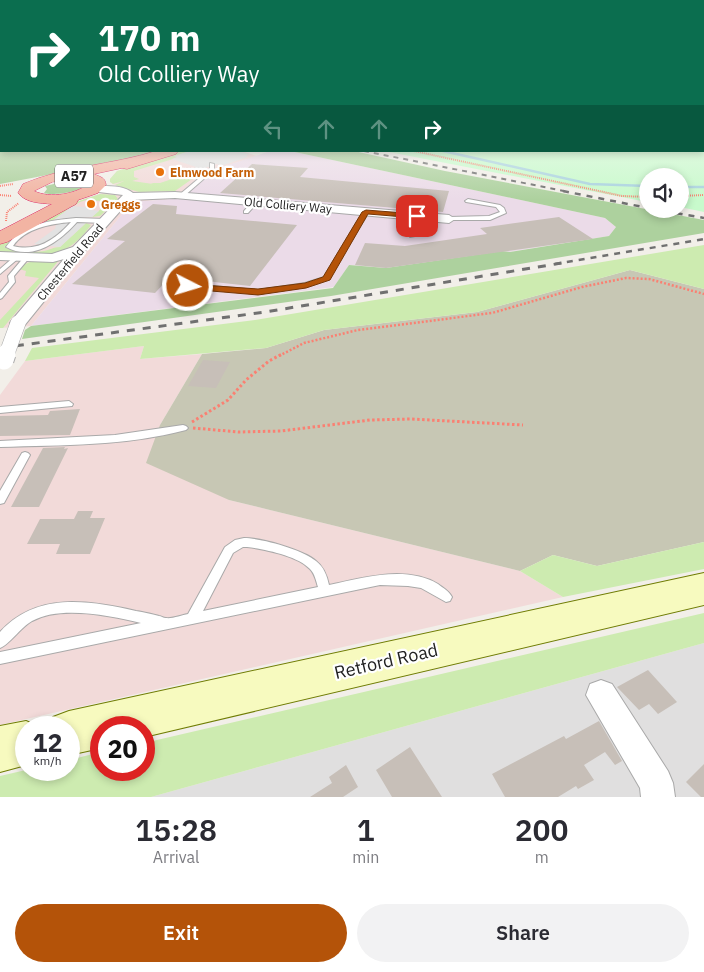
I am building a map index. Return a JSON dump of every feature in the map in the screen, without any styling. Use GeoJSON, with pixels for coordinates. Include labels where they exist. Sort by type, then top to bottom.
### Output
{"type":"FeatureCollection","features":[{"type":"Feature","properties":{"kind":"highway","name":"A57"},"geometry":{"type":"LineString","coordinates":[[0,238],[94,187],[109,172],[168,152]]}},
{"type":"Feature","properties":{"kind":"highway","name":"A57"},"geometry":{"type":"LineString","coordinates":[[24,197],[28,188],[43,180],[145,159]]}},
{"type":"Feature","properties":{"kind":"highway","name":"A57"},"geometry":{"type":"LineString","coordinates":[[61,176],[88,177],[94,187]]}},
{"type":"Feature","properties":{"kind":"highway","name":"A57"},"geometry":{"type":"LineString","coordinates":[[24,197],[61,198],[94,187]]}},
{"type":"Feature","properties":{"kind":"highway","name":"A57"},"geometry":{"type":"LineString","coordinates":[[0,227],[34,209],[37,201],[24,197]]}},
{"type":"Feature","properties":{"kind":"main road","name":"Retford Road"},"geometry":{"type":"LineString","coordinates":[[80,731],[704,589]]}},
{"type":"Feature","properties":{"kind":"main road"},"geometry":{"type":"LineString","coordinates":[[0,749],[15,746]]}},
{"type":"Feature","properties":{"kind":"street"},"geometry":{"type":"LineString","coordinates":[[94,187],[125,191],[128,197]]}},
{"type":"Feature","properties":{"kind":"street","name":"Old Colliery Way"},"geometry":{"type":"LineString","coordinates":[[128,197],[181,196],[449,219]]}},
{"type":"Feature","properties":{"kind":"street","name":"Chesterfield Road"},"geometry":{"type":"LineString","coordinates":[[2,363],[18,323],[78,250],[128,197]]}},
{"type":"Feature","properties":{"kind":"street"},"geometry":{"type":"LineString","coordinates":[[0,256],[53,258],[78,250]]}},
{"type":"Feature","properties":{"kind":"street"},"geometry":{"type":"LineString","coordinates":[[601,695],[656,783],[659,796]]}},
{"type":"Feature","properties":{"kind":"lane"},"geometry":{"type":"LineString","coordinates":[[181,196],[212,169],[212,164]]}},
{"type":"Feature","properties":{"kind":"lane"},"geometry":{"type":"LineString","coordinates":[[449,219],[490,218],[503,213],[502,208],[498,206],[468,201]]}},
{"type":"Feature","properties":{"kind":"lane"},"geometry":{"type":"LineString","coordinates":[[246,212],[255,202]]}},
{"type":"Feature","properties":{"kind":"lane"},"geometry":{"type":"LineString","coordinates":[[188,286],[258,292],[306,285],[326,278],[366,212]]}},
{"type":"Feature","properties":{"kind":"lane"},"geometry":{"type":"LineString","coordinates":[[412,236],[417,216]]}},
{"type":"Feature","properties":{"kind":"lane"},"geometry":{"type":"LineString","coordinates":[[76,220],[50,244],[38,250],[16,249],[9,246],[31,229],[55,221],[76,220],[105,221]]}},
{"type":"Feature","properties":{"kind":"lane"},"geometry":{"type":"LineString","coordinates":[[0,272],[22,257]]}},
{"type":"Feature","properties":{"kind":"lane"},"geometry":{"type":"LineString","coordinates":[[0,297],[12,282],[11,276],[22,257]]}},
{"type":"Feature","properties":{"kind":"lane"},"geometry":{"type":"LineString","coordinates":[[0,410],[69,404]]}},
{"type":"Feature","properties":{"kind":"lane"},"geometry":{"type":"LineString","coordinates":[[0,444],[97,441],[147,436],[183,428]]}},
{"type":"Feature","properties":{"kind":"lane"},"geometry":{"type":"LineString","coordinates":[[0,500],[25,455]]}},
{"type":"Feature","properties":{"kind":"lane"},"geometry":{"type":"LineString","coordinates":[[193,617],[229,550],[238,543],[247,542],[295,554],[312,564],[320,574],[325,591]]}},
{"type":"Feature","properties":{"kind":"lane"},"geometry":{"type":"LineString","coordinates":[[0,658],[380,580],[420,582],[434,586],[446,596]]}},
{"type":"Feature","properties":{"kind":"lane"},"geometry":{"type":"LineString","coordinates":[[0,642],[17,624],[39,612],[59,608],[116,611],[164,623]]}},
{"type":"Feature","properties":{"kind":"path"},"geometry":{"type":"LineString","coordinates":[[419,152],[622,196],[639,197]]}},
{"type":"Feature","properties":{"kind":"path"},"geometry":{"type":"LineString","coordinates":[[0,195],[24,197]]}},
{"type":"Feature","properties":{"kind":"path"},"geometry":{"type":"LineString","coordinates":[[689,196],[704,195]]}},
{"type":"Feature","properties":{"kind":"path"},"geometry":{"type":"LineString","coordinates":[[0,227],[6,222],[7,212],[24,197]]}},
{"type":"Feature","properties":{"kind":"path"},"geometry":{"type":"LineString","coordinates":[[183,428],[228,400],[269,360],[304,343],[358,330],[492,313],[582,287],[626,278],[650,279],[704,294]]}},
{"type":"Feature","properties":{"kind":"path"},"geometry":{"type":"LineString","coordinates":[[183,428],[239,432],[281,431],[370,420],[411,418],[523,425]]}},
{"type":"Feature","properties":{"kind":"shaded area"},"geometry":{"type":"Polygon","coordinates":[[[178,152],[245,152],[257,156],[211,171],[172,199],[132,202],[31,326],[0,328],[0,242],[88,197],[118,186],[112,184],[110,179],[117,171],[178,152]]]}},
{"type":"Feature","properties":{"kind":"shaded area"},"geometry":{"type":"Polygon","coordinates":[[[187,152],[242,152],[249,154],[246,156],[248,157],[221,166],[217,164],[196,171],[191,169],[196,167],[172,159],[177,157],[174,156],[187,152]]]}},
{"type":"Feature","properties":{"kind":"shaded area"},"geometry":{"type":"Polygon","coordinates":[[[267,152],[295,152],[605,218],[616,227],[609,236],[509,252],[502,251],[386,268],[349,265],[334,287],[31,326],[132,202],[172,199],[211,171],[267,152]]]}},
{"type":"Feature","properties":{"kind":"shaded area"},"geometry":{"type":"Polygon","coordinates":[[[72,206],[94,208],[92,210],[99,211],[92,217],[54,220],[72,206]]]}},
{"type":"Feature","properties":{"kind":"shaded area"},"geometry":{"type":"Polygon","coordinates":[[[59,222],[86,223],[60,247],[34,244],[56,228],[59,222]]]}},
{"type":"Feature","properties":{"kind":"shaded area"},"geometry":{"type":"Polygon","coordinates":[[[630,270],[704,289],[704,542],[597,566],[553,555],[520,571],[229,500],[146,463],[160,425],[202,354],[266,348],[324,330],[477,312],[630,270]]]}},
{"type":"Feature","properties":{"kind":"shaded area"},"geometry":{"type":"Polygon","coordinates":[[[144,346],[140,359],[202,354],[160,425],[229,500],[520,571],[563,597],[40,716],[15,716],[15,722],[0,725],[0,395],[25,361],[144,346]]]}},
{"type":"Feature","properties":{"kind":"shaded area"},"geometry":{"type":"Polygon","coordinates":[[[704,643],[704,797],[151,797],[704,643]]]}},
{"type":"Feature","properties":{"kind":"green space"},"geometry":{"type":"Polygon","coordinates":[[[0,152],[154,152],[132,159],[0,184],[0,152]]]}},
{"type":"Feature","properties":{"kind":"green space"},"geometry":{"type":"Polygon","coordinates":[[[178,152],[187,152],[175,156],[178,157],[173,159],[134,171],[134,177],[139,179],[132,181],[153,184],[151,183],[160,183],[196,171],[202,172],[175,191],[139,192],[115,185],[124,181],[113,184],[110,182],[110,179],[117,171],[178,152]]]}},
{"type":"Feature","properties":{"kind":"green space"},"geometry":{"type":"Polygon","coordinates":[[[295,152],[359,152],[445,171],[639,208],[639,218],[689,217],[704,220],[704,233],[331,296],[22,339],[25,330],[31,326],[333,288],[349,265],[386,268],[502,251],[510,252],[609,236],[616,227],[605,218],[295,152]]]}},
{"type":"Feature","properties":{"kind":"green space"},"geometry":{"type":"Polygon","coordinates":[[[389,152],[704,152],[704,212],[689,209],[689,168],[639,168],[639,200],[389,152]]]}},
{"type":"Feature","properties":{"kind":"green space"},"geometry":{"type":"Polygon","coordinates":[[[67,181],[78,182],[78,184],[85,186],[65,193],[44,193],[47,189],[45,186],[67,181]]]}},
{"type":"Feature","properties":{"kind":"green space"},"geometry":{"type":"Polygon","coordinates":[[[100,194],[115,195],[118,199],[100,216],[92,217],[103,207],[101,207],[104,204],[102,203],[103,201],[86,200],[50,222],[26,230],[4,247],[12,250],[46,251],[60,247],[86,223],[91,225],[71,246],[61,251],[40,254],[0,252],[0,242],[73,203],[100,194]]]}},
{"type":"Feature","properties":{"kind":"green space"},"geometry":{"type":"Polygon","coordinates":[[[704,245],[704,289],[630,270],[477,312],[324,330],[266,348],[140,359],[144,346],[25,361],[32,348],[255,320],[704,245]]]}},
{"type":"Feature","properties":{"kind":"green space"},"geometry":{"type":"Polygon","coordinates":[[[60,259],[3,328],[0,328],[0,320],[39,278],[25,276],[26,271],[19,269],[33,261],[60,259]]]}},
{"type":"Feature","properties":{"kind":"green space"},"geometry":{"type":"Polygon","coordinates":[[[704,542],[704,569],[563,597],[520,571],[553,555],[597,566],[704,542]]]}},
{"type":"Feature","properties":{"kind":"green space"},"geometry":{"type":"Polygon","coordinates":[[[704,613],[704,643],[151,797],[0,797],[0,776],[15,773],[15,781],[80,781],[80,757],[90,755],[90,781],[155,781],[155,740],[704,613]]]}},
{"type":"Feature","properties":{"kind":"building"},"geometry":{"type":"Polygon","coordinates":[[[252,164],[308,168],[300,177],[449,191],[443,212],[220,193],[252,164]]]}},
{"type":"Feature","properties":{"kind":"building"},"geometry":{"type":"Polygon","coordinates":[[[153,204],[177,206],[176,214],[297,225],[250,286],[170,277],[155,293],[72,284],[125,241],[107,239],[153,204]]]}},
{"type":"Feature","properties":{"kind":"building"},"geometry":{"type":"Polygon","coordinates":[[[559,217],[593,239],[386,268],[355,265],[365,243],[405,246],[487,234],[480,228],[559,217]]]}},
{"type":"Feature","properties":{"kind":"building"},"geometry":{"type":"Polygon","coordinates":[[[203,360],[230,362],[216,388],[188,386],[203,360]]]}},
{"type":"Feature","properties":{"kind":"building"},"geometry":{"type":"Polygon","coordinates":[[[80,409],[70,435],[0,436],[0,416],[48,415],[50,411],[80,409]]]}},
{"type":"Feature","properties":{"kind":"building"},"geometry":{"type":"Polygon","coordinates":[[[65,447],[64,449],[68,448],[39,507],[11,507],[43,448],[65,447]]]}},
{"type":"Feature","properties":{"kind":"building"},"geometry":{"type":"Polygon","coordinates":[[[78,511],[93,511],[90,518],[105,518],[90,554],[56,554],[60,544],[27,544],[40,519],[74,519],[78,511]]]}},
{"type":"Feature","properties":{"kind":"building"},"geometry":{"type":"Polygon","coordinates":[[[648,670],[677,702],[658,714],[649,704],[639,710],[617,687],[648,670]]]}},
{"type":"Feature","properties":{"kind":"building"},"geometry":{"type":"Polygon","coordinates":[[[599,721],[622,761],[615,765],[605,752],[584,765],[594,780],[578,789],[576,786],[558,797],[505,797],[492,774],[564,736],[566,739],[599,721]]]}},
{"type":"Feature","properties":{"kind":"building"},"geometry":{"type":"Polygon","coordinates":[[[410,747],[442,797],[392,797],[376,770],[410,747]]]}},
{"type":"Feature","properties":{"kind":"building"},"geometry":{"type":"Polygon","coordinates":[[[704,764],[704,797],[701,797],[686,782],[704,764]]]}},
{"type":"Feature","properties":{"kind":"building"},"geometry":{"type":"Polygon","coordinates":[[[346,765],[358,787],[343,797],[310,797],[332,783],[329,777],[346,765]]]}},
{"type":"Feature","properties":{"kind":"waterway"},"geometry":{"type":"LineString","coordinates":[[447,152],[590,184],[639,186]]}},
{"type":"Feature","properties":{"kind":"waterway"},"geometry":{"type":"LineString","coordinates":[[689,187],[704,187]]}},
{"type":"Feature","properties":{"kind":"railway"},"geometry":{"type":"LineString","coordinates":[[369,152],[569,192]]}},
{"type":"Feature","properties":{"kind":"railway"},"geometry":{"type":"LineString","coordinates":[[563,191],[639,206]]}},
{"type":"Feature","properties":{"kind":"railway"},"geometry":{"type":"LineString","coordinates":[[689,215],[704,218]]}},
{"type":"Feature","properties":{"kind":"railway"},"geometry":{"type":"LineString","coordinates":[[555,264],[704,239]]}},
{"type":"Feature","properties":{"kind":"railway"},"geometry":{"type":"LineString","coordinates":[[0,348],[265,312],[562,263]]}},
{"type":"Feature","properties":{"kind":"place","name":"Elmwood Farm"},"geometry":{"type":"Point","coordinates":[160,172]}},
{"type":"Feature","properties":{"kind":"place","name":"Greggs"},"geometry":{"type":"Point","coordinates":[91,204]}},
{"type":"Feature","properties":{"kind":"route"},"geometry":{"type":"LineString","coordinates":[[188,286],[258,292],[306,285],[326,278],[357,230],[366,212],[417,216]]}}]}
